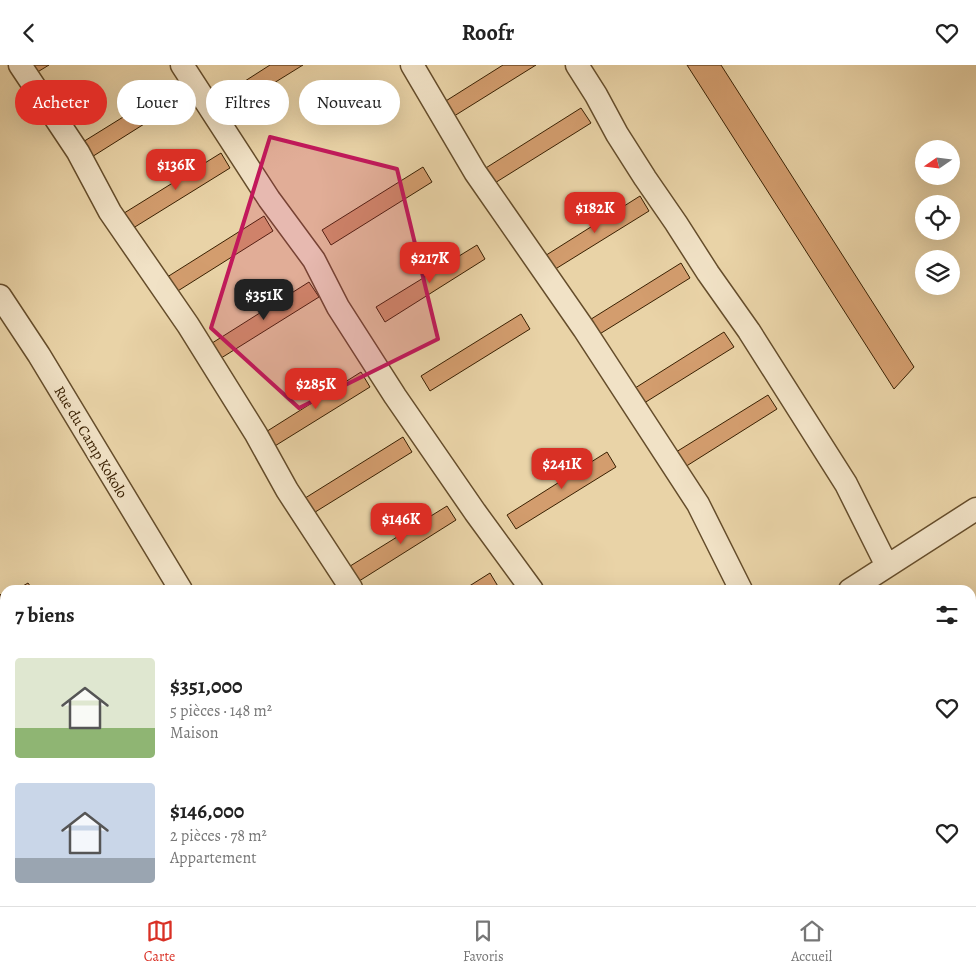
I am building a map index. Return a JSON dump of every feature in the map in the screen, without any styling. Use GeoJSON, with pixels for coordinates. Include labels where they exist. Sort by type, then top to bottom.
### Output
{"type":"FeatureCollection","features":[{"type":"Feature","properties":{"kind":"street"},"geometry":{"type":"LineString","coordinates":[[20,65],[78,153],[110,212],[188,325],[256,434],[287,490],[349,585]]}},
{"type":"Feature","properties":{"kind":"street"},"geometry":{"type":"LineString","coordinates":[[182,65],[269,199],[314,261],[338,307],[395,396],[475,512],[528,585]]}},
{"type":"Feature","properties":{"kind":"street"},"geometry":{"type":"LineString","coordinates":[[412,65],[470,164],[544,269],[698,504],[738,585]]}},
{"type":"Feature","properties":{"kind":"street"},"geometry":{"type":"LineString","coordinates":[[577,65],[645,178],[749,331],[846,484],[887,566]]}},
{"type":"Feature","properties":{"kind":"street","name":"Rue du Camp Kokolo"},"geometry":{"type":"LineString","coordinates":[[0,296],[39,355],[178,585]]}},
{"type":"Feature","properties":{"kind":"street"},"geometry":{"type":"LineString","coordinates":[[858,585],[976,509]]}},
{"type":"Feature","properties":{"kind":"highlighted area"},"geometry":{"type":"Polygon","coordinates":[[[270,137],[397,169],[438,339],[299,408],[211,328],[270,137]]]}},
{"type":"Feature","properties":{"kind":"building"},"geometry":{"type":"Polygon","coordinates":[[[23,65],[49,65],[31,76],[23,65]]]}},
{"type":"Feature","properties":{"kind":"building"},"geometry":{"type":"Polygon","coordinates":[[[270,65],[303,65],[279,80],[247,80],[270,65]]]}},
{"type":"Feature","properties":{"kind":"building"},"geometry":{"type":"Polygon","coordinates":[[[503,65],[536,65],[451,118],[441,104],[503,65]]]}},
{"type":"Feature","properties":{"kind":"building"},"geometry":{"type":"Polygon","coordinates":[[[687,65],[721,65],[914,367],[894,389],[687,65]]]}},
{"type":"Feature","properties":{"kind":"building"},"geometry":{"type":"Polygon","coordinates":[[[581,108],[591,123],[490,186],[481,171],[581,108]]]}},
{"type":"Feature","properties":{"kind":"building"},"geometry":{"type":"Polygon","coordinates":[[[117,121],[117,125],[143,125],[87,160],[78,145],[117,121]]]}},
{"type":"Feature","properties":{"kind":"building"},"geometry":{"type":"Polygon","coordinates":[[[221,153],[230,168],[130,230],[121,215],[221,153]]]}},
{"type":"Feature","properties":{"kind":"building"},"geometry":{"type":"Polygon","coordinates":[[[423,167],[432,182],[331,245],[322,230],[423,167]]]}},
{"type":"Feature","properties":{"kind":"building"},"geometry":{"type":"Polygon","coordinates":[[[640,196],[649,211],[549,273],[540,259],[640,196]]]}},
{"type":"Feature","properties":{"kind":"building"},"geometry":{"type":"Polygon","coordinates":[[[264,216],[273,231],[173,294],[164,279],[264,216]]]}},
{"type":"Feature","properties":{"kind":"building"},"geometry":{"type":"Polygon","coordinates":[[[477,245],[485,259],[385,322],[376,307],[477,245]]]}},
{"type":"Feature","properties":{"kind":"building"},"geometry":{"type":"Polygon","coordinates":[[[681,263],[690,278],[590,340],[580,326],[681,263]]]}},
{"type":"Feature","properties":{"kind":"building"},"geometry":{"type":"Polygon","coordinates":[[[309,282],[319,297],[218,360],[209,345],[309,282]]]}},
{"type":"Feature","properties":{"kind":"building"},"geometry":{"type":"Polygon","coordinates":[[[521,314],[530,329],[430,391],[421,376],[521,314]]]}},
{"type":"Feature","properties":{"kind":"building"},"geometry":{"type":"Polygon","coordinates":[[[724,332],[734,347],[633,410],[624,395],[724,332]]]}},
{"type":"Feature","properties":{"kind":"building"},"geometry":{"type":"Polygon","coordinates":[[[361,372],[370,387],[270,449],[261,435],[361,372]]]}},
{"type":"Feature","properties":{"kind":"building"},"geometry":{"type":"Polygon","coordinates":[[[768,395],[777,409],[677,472],[668,457],[768,395]]]}},
{"type":"Feature","properties":{"kind":"building"},"geometry":{"type":"Polygon","coordinates":[[[403,437],[412,452],[312,514],[302,500],[403,437]]]}},
{"type":"Feature","properties":{"kind":"building"},"geometry":{"type":"Polygon","coordinates":[[[607,452],[616,467],[516,529],[507,515],[607,452]]]}},
{"type":"Feature","properties":{"kind":"building"},"geometry":{"type":"Polygon","coordinates":[[[447,506],[456,520],[356,583],[347,568],[447,506]]]}},
{"type":"Feature","properties":{"kind":"building"},"geometry":{"type":"Polygon","coordinates":[[[490,573],[497,585],[471,585],[490,573]]]}}]}
